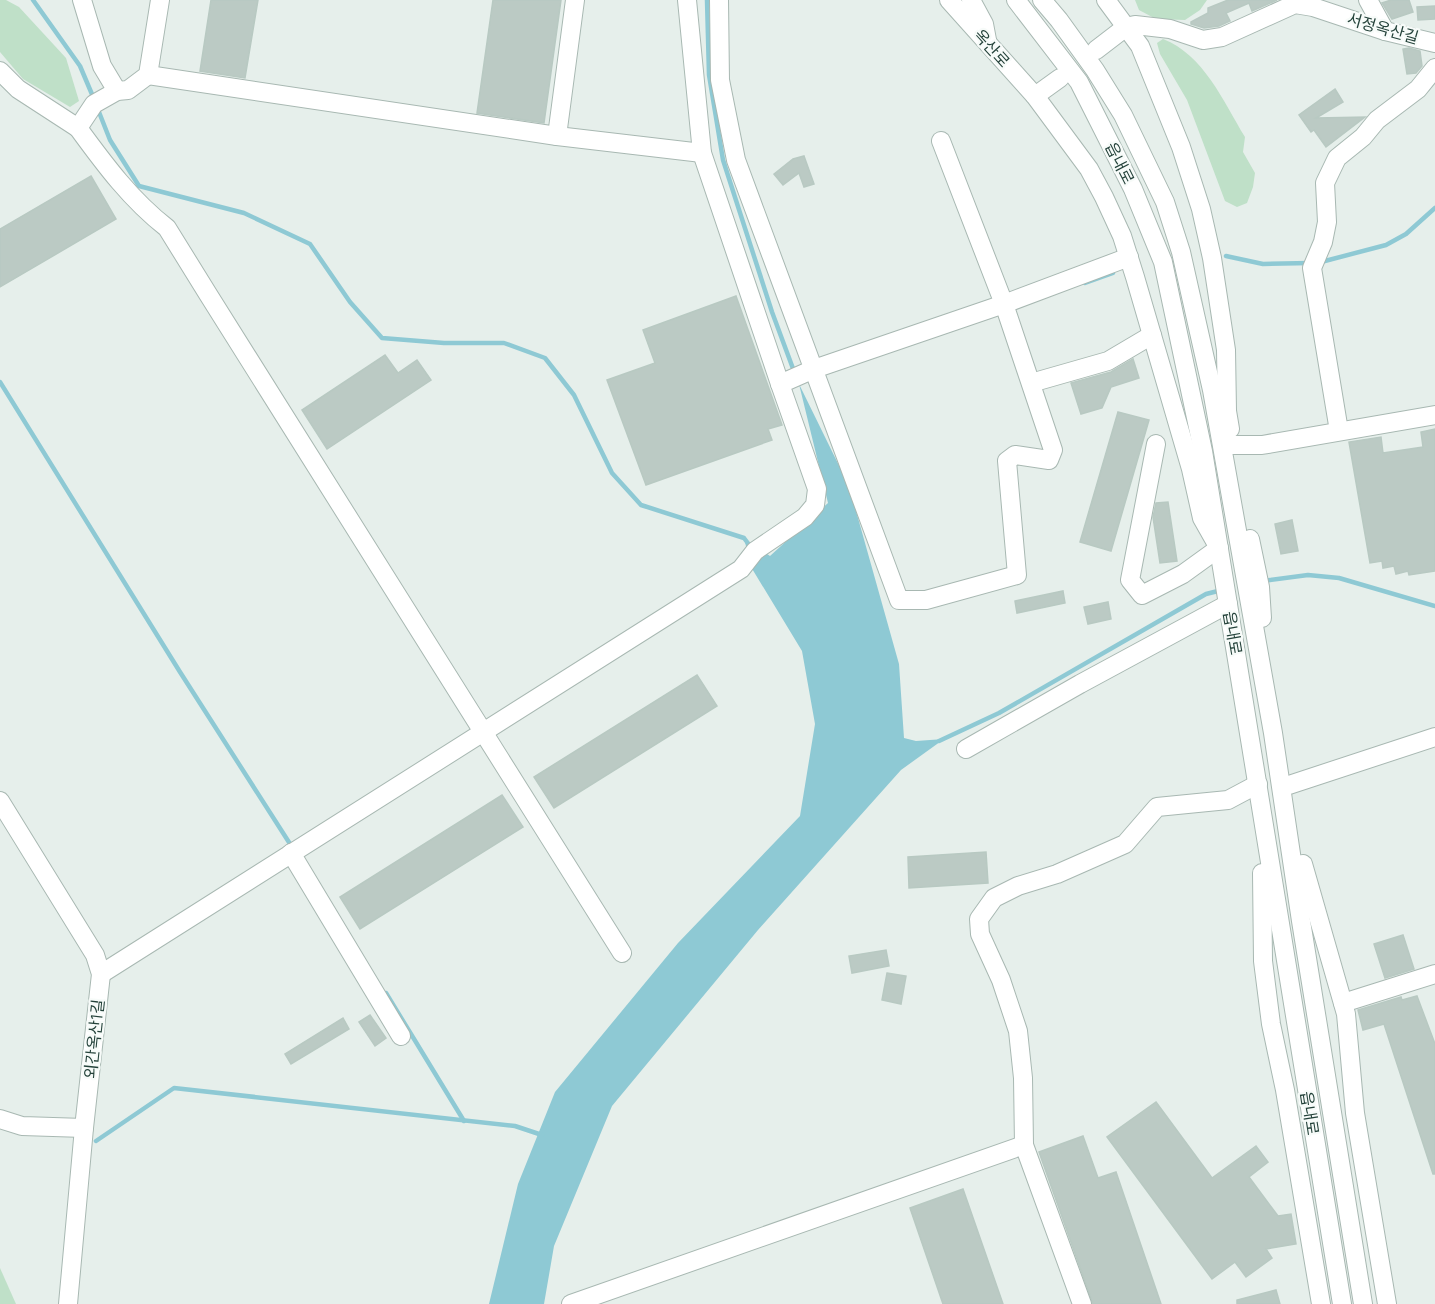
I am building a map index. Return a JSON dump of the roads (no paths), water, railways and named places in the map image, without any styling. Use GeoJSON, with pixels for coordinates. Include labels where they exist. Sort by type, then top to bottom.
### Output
{"type":"FeatureCollection","features":[{"type":"Feature","properties":{"kind":"street"},"geometry":{"type":"LineString","coordinates":[[82,0],[102,66],[117,91]]}},
{"type":"Feature","properties":{"kind":"street"},"geometry":{"type":"LineString","coordinates":[[78,128],[94,104],[117,91],[128,90],[148,75],[160,0]]}},
{"type":"Feature","properties":{"kind":"street"},"geometry":{"type":"LineString","coordinates":[[557,136],[575,0]]}},
{"type":"Feature","properties":{"kind":"street"},"geometry":{"type":"LineString","coordinates":[[101,974],[741,569],[755,550],[805,516],[814,505],[817,489],[702,153],[687,0]]}},
{"type":"Feature","properties":{"kind":"street"},"geometry":{"type":"LineString","coordinates":[[719,0],[720,80],[736,160],[899,600],[926,600],[1017,576],[1007,460],[1015,455],[1049,460],[1053,450],[1004,304],[941,141]]}},
{"type":"Feature","properties":{"kind":"street","name":"옥산로"},"geometry":{"type":"LineString","coordinates":[[949,0],[1035,96],[1089,169],[1104,197],[1129,256],[1191,469],[1202,518],[1219,548]]}},
{"type":"Feature","properties":{"kind":"street"},"geometry":{"type":"LineString","coordinates":[[971,0],[984,24],[987,43]]}},
{"type":"Feature","properties":{"kind":"street","name":"읍내로"},"geometry":{"type":"LineString","coordinates":[[1016,0],[1079,82],[1133,189],[1163,262],[1203,451],[1342,1304]]}},
{"type":"Feature","properties":{"kind":"street","name":"읍내로"},"geometry":{"type":"LineString","coordinates":[[1042,0],[1095,70],[1123,115],[1165,202],[1181,252],[1212,390],[1268,707],[1363,1304]]}},
{"type":"Feature","properties":{"kind":"street"},"geometry":{"type":"LineString","coordinates":[[1106,0],[1140,46],[1161,96],[1181,147],[1201,209],[1212,258],[1226,350],[1227,411],[1259,580],[1268,707],[1288,777],[1304,872],[1346,1014],[1355,1113],[1387,1304]]}},
{"type":"Feature","properties":{"kind":"street"},"geometry":{"type":"LineString","coordinates":[[1368,0],[1385,31]]}},
{"type":"Feature","properties":{"kind":"street","name":"서정옥산길"},"geometry":{"type":"LineString","coordinates":[[1126,27],[1136,25],[1154,27],[1203,39],[1212,38],[1238,30],[1295,4],[1313,7],[1385,31],[1435,43]]}},
{"type":"Feature","properties":{"kind":"street"},"geometry":{"type":"LineString","coordinates":[[1096,51],[1126,27]]}},
{"type":"Feature","properties":{"kind":"street"},"geometry":{"type":"LineString","coordinates":[[1339,431],[1315,260],[1323,242],[1327,222],[1324,183],[1337,158],[1363,136],[1377,120],[1418,89],[1435,68]]}},
{"type":"Feature","properties":{"kind":"street"},"geometry":{"type":"LineString","coordinates":[[0,71],[18,89],[78,128],[115,178],[145,211],[167,228],[622,953]]}},
{"type":"Feature","properties":{"kind":"street"},"geometry":{"type":"LineString","coordinates":[[148,75],[557,136],[702,153]]}},
{"type":"Feature","properties":{"kind":"street"},"geometry":{"type":"LineString","coordinates":[[1035,96],[1060,78]]}},
{"type":"Feature","properties":{"kind":"street"},"geometry":{"type":"LineString","coordinates":[[780,384],[814,369],[1004,304],[1129,256]]}},
{"type":"Feature","properties":{"kind":"street"},"geometry":{"type":"LineString","coordinates":[[1030,383],[1108,361],[1152,335]]}},
{"type":"Feature","properties":{"kind":"street"},"geometry":{"type":"LineString","coordinates":[[1232,445],[1262,445],[1435,416]]}},
{"type":"Feature","properties":{"kind":"street"},"geometry":{"type":"LineString","coordinates":[[1156,444],[1130,580],[1142,595],[1183,574],[1219,548]]}},
{"type":"Feature","properties":{"kind":"street"},"geometry":{"type":"LineString","coordinates":[[966,749],[1228,601]]}},
{"type":"Feature","properties":{"kind":"street"},"geometry":{"type":"LineString","coordinates":[[1288,777],[1435,737]]}},
{"type":"Feature","properties":{"kind":"street"},"geometry":{"type":"LineString","coordinates":[[1258,784],[1251,803],[1262,868],[1263,961],[1271,1024],[1289,1113],[1321,1304]]}},
{"type":"Feature","properties":{"kind":"street"},"geometry":{"type":"LineString","coordinates":[[1082,1304],[1024,1145],[1023,1078],[1018,1031],[1000,980],[980,934],[979,919],[994,898],[1057,874],[1125,844],[1157,807],[1228,800],[1258,784]]}},
{"type":"Feature","properties":{"kind":"street","name":"외간옥산1길"},"geometry":{"type":"LineString","coordinates":[[0,801],[95,955],[101,974],[68,1304]]}},
{"type":"Feature","properties":{"kind":"street"},"geometry":{"type":"LineString","coordinates":[[291,853],[401,1036]]}},
{"type":"Feature","properties":{"kind":"street"},"geometry":{"type":"LineString","coordinates":[[1343,1003],[1435,974]]}},
{"type":"Feature","properties":{"kind":"street"},"geometry":{"type":"LineString","coordinates":[[0,1119],[22,1126],[84,1128]]}},
{"type":"Feature","properties":{"kind":"street"},"geometry":{"type":"LineString","coordinates":[[571,1304],[1024,1145]]}},
{"type":"Feature","properties":{"kind":"water"},"geometry":{"type":"Polygon","coordinates":[[[799,384],[849,486],[899,664],[904,738],[916,741],[944,739],[901,770],[758,930],[612,1106],[554,1246],[544,1304],[489,1304],[518,1184],[555,1092],[678,943],[800,816],[815,724],[802,651],[751,567],[744,538],[770,556],[828,503],[799,384]]]}},
{"type":"Feature","properties":{"kind":"waterway"},"geometry":{"type":"LineString","coordinates":[[33,0],[80,66],[94,99]]}},
{"type":"Feature","properties":{"kind":"waterway"},"geometry":{"type":"LineString","coordinates":[[707,0],[709,75],[723,160],[772,312],[795,374]]}},
{"type":"Feature","properties":{"kind":"waterway"},"geometry":{"type":"LineString","coordinates":[[97,107],[110,140],[139,186],[244,213],[310,244],[350,302],[382,338],[444,343],[504,343],[545,358],[574,395],[612,473],[641,505],[744,538],[747,542]]}},
{"type":"Feature","properties":{"kind":"waterway"},"geometry":{"type":"LineString","coordinates":[[1321,262],[1386,245],[1406,234],[1435,208]]}},
{"type":"Feature","properties":{"kind":"waterway"},"geometry":{"type":"LineString","coordinates":[[1226,256],[1263,264],[1310,263]]}},
{"type":"Feature","properties":{"kind":"waterway"},"geometry":{"type":"LineString","coordinates":[[1085,283],[1113,273]]}},
{"type":"Feature","properties":{"kind":"waterway"},"geometry":{"type":"LineString","coordinates":[[0,382],[292,847]]}},
{"type":"Feature","properties":{"kind":"waterway"},"geometry":{"type":"LineString","coordinates":[[1263,581],[1308,575],[1339,578],[1435,606]]}},
{"type":"Feature","properties":{"kind":"waterway"},"geometry":{"type":"LineString","coordinates":[[939,741],[999,713],[1206,594],[1222,590]]}},
{"type":"Feature","properties":{"kind":"waterway"},"geometry":{"type":"LineString","coordinates":[[386,993],[464,1121]]}},
{"type":"Feature","properties":{"kind":"waterway"},"geometry":{"type":"LineString","coordinates":[[96,1141],[174,1088],[515,1126],[542,1135]]}}]}
